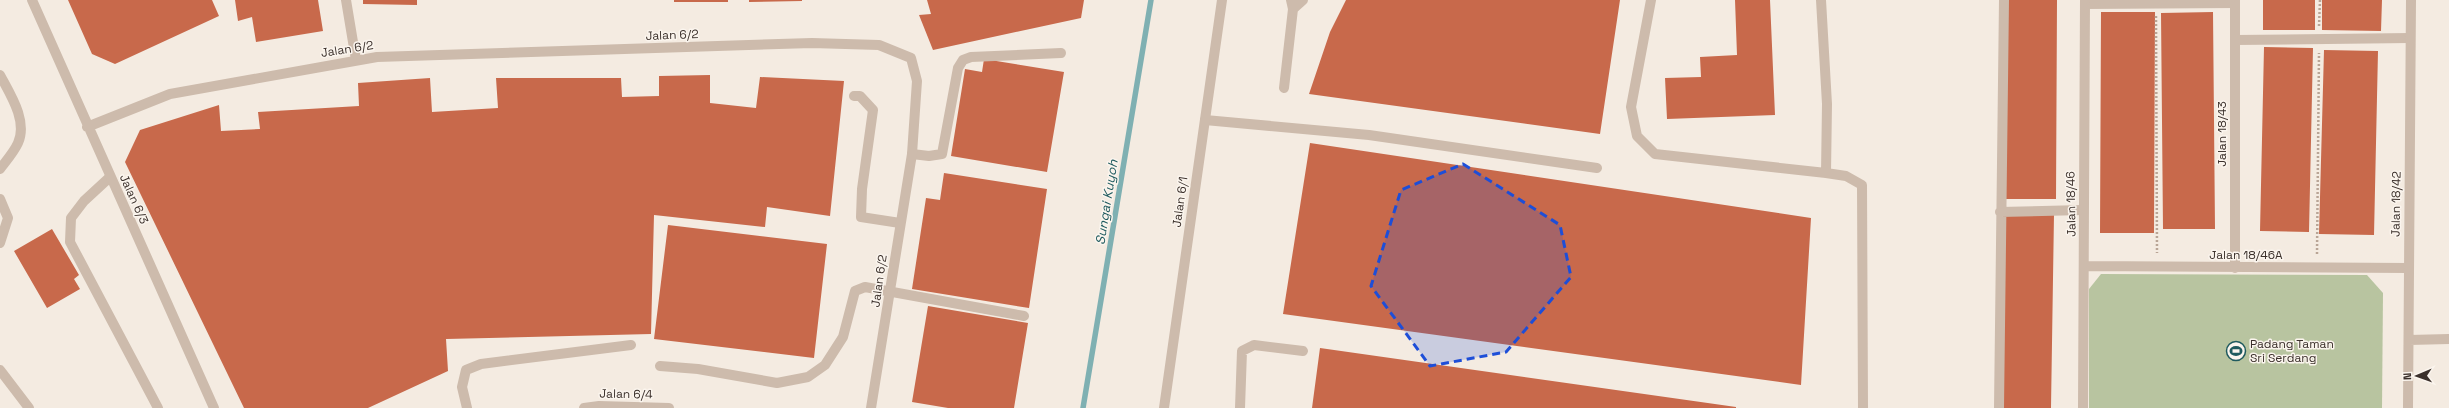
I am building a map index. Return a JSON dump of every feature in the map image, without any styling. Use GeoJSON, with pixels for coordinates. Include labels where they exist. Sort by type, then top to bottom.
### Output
{"type":"FeatureCollection","features":[{"type":"Feature","properties":{"kind":"street","name":"Jalan 6/3"},"geometry":{"type":"LineString","coordinates":[[32,0],[87,127],[214,408]]}},
{"type":"Feature","properties":{"kind":"street"},"geometry":{"type":"LineString","coordinates":[[346,0],[356,60]]}},
{"type":"Feature","properties":{"kind":"street","name":"Jalan 6/1"},"geometry":{"type":"LineString","coordinates":[[1164,408],[1222,0]]}},
{"type":"Feature","properties":{"kind":"street"},"geometry":{"type":"LineString","coordinates":[[1284,88],[1292,5],[1303,0]]}},
{"type":"Feature","properties":{"kind":"street"},"geometry":{"type":"LineString","coordinates":[[1651,0],[1631,107],[1637,136],[1655,154],[1826,173],[1846,176],[1862,185],[1863,408]]}},
{"type":"Feature","properties":{"kind":"street"},"geometry":{"type":"LineString","coordinates":[[1821,0],[1827,104],[1826,173]]}},
{"type":"Feature","properties":{"kind":"street"},"geometry":{"type":"LineString","coordinates":[[1999,408],[2000,212],[2004,0]]}},
{"type":"Feature","properties":{"kind":"street","name":"Jalan 18/42"},"geometry":{"type":"LineString","coordinates":[[2408,408],[2410,0]]}},
{"type":"Feature","properties":{"kind":"street"},"geometry":{"type":"LineString","coordinates":[[2085,2],[2156,4],[2235,1]]}},
{"type":"Feature","properties":{"kind":"street","name":"Jalan 18/43"},"geometry":{"type":"LineString","coordinates":[[2235,1],[2235,268]]}},
{"type":"Feature","properties":{"kind":"street","name":"Jalan 18/46"},"geometry":{"type":"LineString","coordinates":[[2083,408],[2085,266],[2083,210],[2085,2]]}},
{"type":"Feature","properties":{"kind":"street"},"geometry":{"type":"LineString","coordinates":[[2235,40],[2410,38]]}},
{"type":"Feature","properties":{"kind":"street","name":"Jalan 6/2"},"geometry":{"type":"LineString","coordinates":[[87,127],[170,94],[377,57],[797,44],[879,45],[911,58],[917,81],[912,154],[900,223],[891,293],[871,408]]}},
{"type":"Feature","properties":{"kind":"street"},"geometry":{"type":"LineString","coordinates":[[912,154],[929,156],[942,154],[958,68],[964,60],[971,57],[1061,53]]}},
{"type":"Feature","properties":{"kind":"street"},"geometry":{"type":"LineString","coordinates":[[0,75],[16,104],[20,127],[19,143],[0,169]]}},
{"type":"Feature","properties":{"kind":"street"},"geometry":{"type":"LineString","coordinates":[[854,96],[860,96],[873,110],[862,189],[861,217],[900,223]]}},
{"type":"Feature","properties":{"kind":"street"},"geometry":{"type":"LineString","coordinates":[[1205,120],[1369,135],[1597,168]]}},
{"type":"Feature","properties":{"kind":"street"},"geometry":{"type":"LineString","coordinates":[[110,177],[84,201],[71,218],[70,242],[158,408]]}},
{"type":"Feature","properties":{"kind":"street"},"geometry":{"type":"LineString","coordinates":[[0,199],[8,218],[0,243]]}},
{"type":"Feature","properties":{"kind":"street"},"geometry":{"type":"LineString","coordinates":[[2000,212],[2083,210]]}},
{"type":"Feature","properties":{"kind":"street","name":"Jalan 18/46A"},"geometry":{"type":"LineString","coordinates":[[2085,266],[2157,268],[2408,268]]}},
{"type":"Feature","properties":{"kind":"street"},"geometry":{"type":"LineString","coordinates":[[660,366],[698,369],[777,383],[808,377],[825,365],[843,337],[855,291],[866,287],[891,293],[1024,316]]}},
{"type":"Feature","properties":{"kind":"street"},"geometry":{"type":"LineString","coordinates":[[2409,340],[2449,339]]}},
{"type":"Feature","properties":{"kind":"street"},"geometry":{"type":"LineString","coordinates":[[467,408],[462,387],[466,370],[481,364],[631,345]]}},
{"type":"Feature","properties":{"kind":"street"},"geometry":{"type":"LineString","coordinates":[[1240,408],[1242,351],[1254,345],[1303,352]]}},
{"type":"Feature","properties":{"kind":"street"},"geometry":{"type":"LineString","coordinates":[[0,370],[29,408]]}},
{"type":"Feature","properties":{"kind":"street","name":"Jalan 6/4"},"geometry":{"type":"LineString","coordinates":[[584,408],[669,408]]}},
{"type":"Feature","properties":{"kind":"path"},"geometry":{"type":"LineString","coordinates":[[2317,268],[2320,0]]}},
{"type":"Feature","properties":{"kind":"path"},"geometry":{"type":"LineString","coordinates":[[2156,4],[2157,268]]}},
{"type":"Feature","properties":{"kind":"highlighted area"},"geometry":{"type":"Polygon","coordinates":[[[1463,164],[1560,225],[1571,277],[1506,352],[1430,366],[1371,286],[1401,190],[1463,164]]]}},
{"type":"Feature","properties":{"kind":"green space","name":"Padang Taman Sri Serdang"},"geometry":{"type":"Polygon","coordinates":[[[2101,274],[2367,275],[2383,293],[2382,408],[2089,408],[2089,289],[2101,274]]]}},
{"type":"Feature","properties":{"kind":"building"},"geometry":{"type":"Polygon","coordinates":[[[68,0],[212,0],[219,16],[115,64],[92,54],[68,0]]]}},
{"type":"Feature","properties":{"kind":"building"},"geometry":{"type":"Polygon","coordinates":[[[235,0],[318,0],[323,31],[256,42],[252,17],[238,21],[235,0]]]}},
{"type":"Feature","properties":{"kind":"building"},"geometry":{"type":"Polygon","coordinates":[[[363,0],[417,0],[417,5],[363,4],[363,0]]]}},
{"type":"Feature","properties":{"kind":"building"},"geometry":{"type":"Polygon","coordinates":[[[674,0],[728,0],[728,2],[674,2],[674,0]]]}},
{"type":"Feature","properties":{"kind":"building"},"geometry":{"type":"Polygon","coordinates":[[[749,0],[802,0],[802,1],[749,2],[749,0]]]}},
{"type":"Feature","properties":{"kind":"building"},"geometry":{"type":"Polygon","coordinates":[[[927,0],[1084,0],[1081,18],[933,50],[919,15],[931,14],[927,0]]]}},
{"type":"Feature","properties":{"kind":"building"},"geometry":{"type":"Polygon","coordinates":[[[1346,0],[1620,0],[1600,134],[1309,94],[1330,32],[1346,0]]]}},
{"type":"Feature","properties":{"kind":"building"},"geometry":{"type":"Polygon","coordinates":[[[1735,0],[1770,0],[1775,115],[1667,119],[1665,78],[1701,77],[1700,57],[1737,55],[1735,0]]]}},
{"type":"Feature","properties":{"kind":"building"},"geometry":{"type":"Polygon","coordinates":[[[2001,0],[2057,0],[2056,199],[2000,199],[2001,0]]]}},
{"type":"Feature","properties":{"kind":"building"},"geometry":{"type":"Polygon","coordinates":[[[2263,0],[2315,0],[2315,30],[2263,30],[2263,0]]]}},
{"type":"Feature","properties":{"kind":"building"},"geometry":{"type":"Polygon","coordinates":[[[2322,0],[2382,0],[2381,31],[2322,30],[2322,0]]]}},
{"type":"Feature","properties":{"kind":"building"},"geometry":{"type":"Polygon","coordinates":[[[2101,12],[2155,12],[2154,233],[2100,233],[2101,12]]]}},
{"type":"Feature","properties":{"kind":"building"},"geometry":{"type":"Polygon","coordinates":[[[2213,12],[2215,229],[2163,229],[2161,13],[2213,12]]]}},
{"type":"Feature","properties":{"kind":"building"},"geometry":{"type":"Polygon","coordinates":[[[2264,47],[2313,48],[2309,232],[2260,231],[2264,47]]]}},
{"type":"Feature","properties":{"kind":"building"},"geometry":{"type":"Polygon","coordinates":[[[2324,50],[2378,51],[2374,235],[2319,234],[2324,50]]]}},
{"type":"Feature","properties":{"kind":"building"},"geometry":{"type":"Polygon","coordinates":[[[984,59],[1064,72],[1047,172],[951,156],[965,69],[982,72],[984,59]]]}},
{"type":"Feature","properties":{"kind":"building"},"geometry":{"type":"Polygon","coordinates":[[[710,75],[710,103],[756,108],[760,77],[844,81],[830,216],[767,207],[765,227],[654,215],[651,334],[446,339],[448,371],[368,408],[244,408],[125,162],[140,130],[219,105],[221,131],[260,129],[258,112],[359,106],[358,83],[430,78],[432,112],[498,108],[496,78],[621,78],[622,97],[659,96],[659,76],[710,75]]]}},
{"type":"Feature","properties":{"kind":"building"},"geometry":{"type":"Polygon","coordinates":[[[1310,143],[1811,218],[1801,385],[1283,314],[1310,143]]]}},
{"type":"Feature","properties":{"kind":"building"},"geometry":{"type":"Polygon","coordinates":[[[944,173],[1047,189],[1029,308],[912,289],[926,198],[940,200],[944,173]]]}},
{"type":"Feature","properties":{"kind":"building"},"geometry":{"type":"Polygon","coordinates":[[[2003,214],[2054,214],[2051,408],[2001,408],[2003,214]]]}},
{"type":"Feature","properties":{"kind":"building"},"geometry":{"type":"Polygon","coordinates":[[[668,225],[827,244],[814,358],[654,339],[668,225]]]}},
{"type":"Feature","properties":{"kind":"building"},"geometry":{"type":"Polygon","coordinates":[[[52,229],[79,275],[74,279],[80,289],[47,308],[14,251],[52,229]]]}},
{"type":"Feature","properties":{"kind":"building"},"geometry":{"type":"Polygon","coordinates":[[[928,306],[1028,323],[1014,408],[948,408],[912,402],[928,306]]]}},
{"type":"Feature","properties":{"kind":"building"},"geometry":{"type":"Polygon","coordinates":[[[1320,348],[1736,407],[1736,408],[1312,408],[1320,348]]]}},
{"type":"Feature","properties":{"kind":"waterway","name":"Sungai Kuyoh"},"geometry":{"type":"LineString","coordinates":[[1083,408],[1151,0]]}},
{"type":"Feature","properties":{"kind":"place","name":"Padang Taman Sri Serdang"},"geometry":{"type":"Point","coordinates":[2236,351]}}]}
